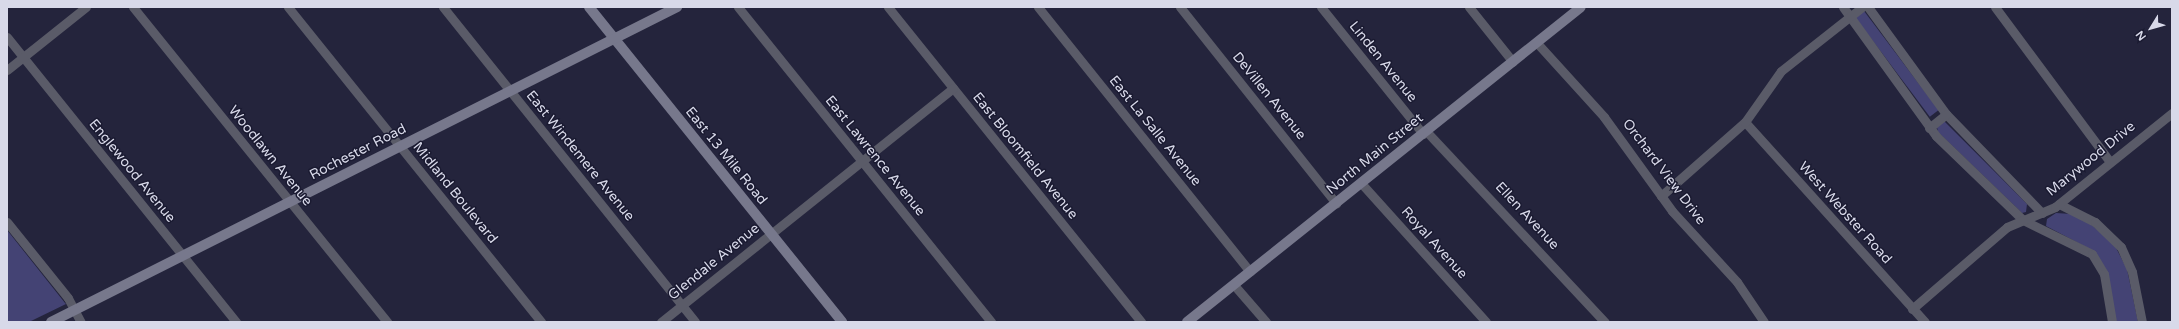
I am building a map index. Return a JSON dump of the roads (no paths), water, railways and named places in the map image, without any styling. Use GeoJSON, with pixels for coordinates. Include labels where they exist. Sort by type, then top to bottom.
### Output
{"type":"FeatureCollection","features":[{"type":"Feature","properties":{"kind":"main road","name":"East 13 Mile Road"},"geometry":{"type":"LineString","coordinates":[[589,7],[842,322]]}},
{"type":"Feature","properties":{"kind":"main road","name":"Rochester Road"},"geometry":{"type":"LineString","coordinates":[[51,322],[510,92],[612,37],[677,7]]}},
{"type":"Feature","properties":{"kind":"main road","name":"North Main Street"},"geometry":{"type":"LineString","coordinates":[[1187,322],[1581,7]]}},
{"type":"Feature","properties":{"kind":"street"},"geometry":{"type":"LineString","coordinates":[[7,70],[86,7]]}},
{"type":"Feature","properties":{"kind":"street","name":"Woodlawn Avenue"},"geometry":{"type":"LineString","coordinates":[[133,7],[387,322]]}},
{"type":"Feature","properties":{"kind":"street","name":"Midland Boulevard"},"geometry":{"type":"LineString","coordinates":[[288,7],[541,322]]}},
{"type":"Feature","properties":{"kind":"street","name":"East Windemere Avenue"},"geometry":{"type":"LineString","coordinates":[[443,7],[695,322]]}},
{"type":"Feature","properties":{"kind":"street","name":"East Lawrence Avenue"},"geometry":{"type":"LineString","coordinates":[[738,7],[991,322]]}},
{"type":"Feature","properties":{"kind":"street","name":"East Bloomfield Avenue"},"geometry":{"type":"LineString","coordinates":[[888,7],[1141,322]]}},
{"type":"Feature","properties":{"kind":"street","name":"East La Salle Avenue"},"geometry":{"type":"LineString","coordinates":[[1038,7],[1250,272]]}},
{"type":"Feature","properties":{"kind":"street","name":"DeVillen Avenue"},"geometry":{"type":"LineString","coordinates":[[1180,7],[1336,203]]}},
{"type":"Feature","properties":{"kind":"street","name":"Linden Avenue"},"geometry":{"type":"LineString","coordinates":[[1321,7],[1424,132]]}},
{"type":"Feature","properties":{"kind":"street"},"geometry":{"type":"LineString","coordinates":[[1469,7],[1513,62]]}},
{"type":"Feature","properties":{"kind":"street"},"geometry":{"type":"LineString","coordinates":[[1843,7],[1929,128],[2023,220],[2092,254],[2104,274],[2112,322]]}},
{"type":"Feature","properties":{"kind":"street"},"geometry":{"type":"LineString","coordinates":[[1661,196],[1745,122],[1781,71],[1862,7]]}},
{"type":"Feature","properties":{"kind":"street"},"geometry":{"type":"LineString","coordinates":[[1868,7],[1946,114],[2042,213]]}},
{"type":"Feature","properties":{"kind":"street"},"geometry":{"type":"LineString","coordinates":[[1995,7],[2110,162]]}},
{"type":"Feature","properties":{"kind":"street","name":"Englewood Avenue"},"geometry":{"type":"LineString","coordinates":[[7,37],[236,322]]}},
{"type":"Feature","properties":{"kind":"street","name":"Orchard View Drive"},"geometry":{"type":"LineString","coordinates":[[1537,42],[1604,117],[1661,196],[1737,282],[1764,322]]}},
{"type":"Feature","properties":{"kind":"street","name":"Glendale Avenue"},"geometry":{"type":"LineString","coordinates":[[661,322],[953,88]]}},
{"type":"Feature","properties":{"kind":"street","name":"Marywood Drive"},"geometry":{"type":"LineString","coordinates":[[1912,309],[2000,232],[2059,204],[2172,113]]}},
{"type":"Feature","properties":{"kind":"street"},"geometry":{"type":"LineString","coordinates":[[1929,128],[1946,114]]}},
{"type":"Feature","properties":{"kind":"street","name":"West Webster Road"},"geometry":{"type":"LineString","coordinates":[[1745,122],[1925,322]]}},
{"type":"Feature","properties":{"kind":"street","name":"Ellen Avenue"},"geometry":{"type":"LineString","coordinates":[[1424,132],[1605,322]]}},
{"type":"Feature","properties":{"kind":"street","name":"Royal Avenue"},"geometry":{"type":"LineString","coordinates":[[1361,183],[1486,322]]}},
{"type":"Feature","properties":{"kind":"street"},"geometry":{"type":"LineString","coordinates":[[2059,204],[2095,222],[2121,247],[2132,272],[2142,322]]}},
{"type":"Feature","properties":{"kind":"street"},"geometry":{"type":"LineString","coordinates":[[7,222],[74,310],[81,322]]}},
{"type":"Feature","properties":{"kind":"street"},"geometry":{"type":"LineString","coordinates":[[1234,285],[1266,322]]}}]}
